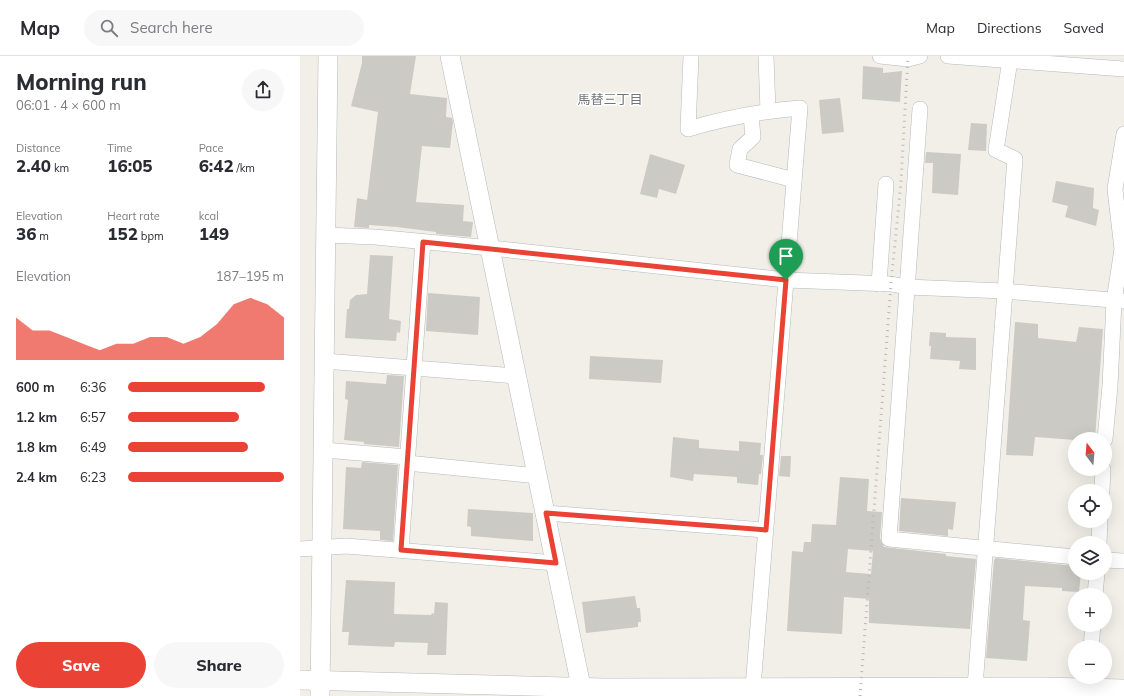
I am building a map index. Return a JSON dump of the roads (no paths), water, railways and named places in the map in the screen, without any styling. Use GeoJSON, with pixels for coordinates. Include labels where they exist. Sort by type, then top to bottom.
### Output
{"type":"FeatureCollection","features":[{"type":"Feature","properties":{"kind":"street"},"geometry":{"type":"LineString","coordinates":[[320,688],[328,56]]}},
{"type":"Feature","properties":{"kind":"street"},"geometry":{"type":"LineString","coordinates":[[450,56],[582,692]]}},
{"type":"Feature","properties":{"kind":"street"},"geometry":{"type":"LineString","coordinates":[[692,56],[688,129],[721,119],[751,115],[768,110],[800,108],[766,530],[759,690]]}},
{"type":"Feature","properties":{"kind":"street"},"geometry":{"type":"LineString","coordinates":[[766,56],[768,110]]}},
{"type":"Feature","properties":{"kind":"street"},"geometry":{"type":"LineString","coordinates":[[880,56],[908,59],[920,56]]}},
{"type":"Feature","properties":{"kind":"street"},"geometry":{"type":"LineString","coordinates":[[948,56],[1124,69]]}},
{"type":"Feature","properties":{"kind":"street"},"geometry":{"type":"LineString","coordinates":[[976,687],[1004,291],[1015,159],[996,150],[1010,60]]}},
{"type":"Feature","properties":{"kind":"street"},"geometry":{"type":"LineString","coordinates":[[920,109],[889,539],[986,547],[1068,556]]}},
{"type":"Feature","properties":{"kind":"street"},"geometry":{"type":"LineString","coordinates":[[751,115],[753,137],[740,149],[737,165],[794,180]]}},
{"type":"Feature","properties":{"kind":"street"},"geometry":{"type":"LineString","coordinates":[[1107,432],[1117,387],[1122,249],[1115,189],[1124,134]]}},
{"type":"Feature","properties":{"kind":"street"},"geometry":{"type":"LineString","coordinates":[[879,284],[886,184]]}},
{"type":"Feature","properties":{"kind":"street"},"geometry":{"type":"LineString","coordinates":[[326,235],[491,248],[786,280],[1004,291],[1119,301]]}},
{"type":"Feature","properties":{"kind":"street"},"geometry":{"type":"LineString","coordinates":[[401,550],[423,242]]}},
{"type":"Feature","properties":{"kind":"street"},"geometry":{"type":"LineString","coordinates":[[324,361],[517,376]]}},
{"type":"Feature","properties":{"kind":"street"},"geometry":{"type":"LineString","coordinates":[[324,450],[538,476]]}},
{"type":"Feature","properties":{"kind":"street"},"geometry":{"type":"LineString","coordinates":[[546,513],[766,530]]}},
{"type":"Feature","properties":{"kind":"street"},"geometry":{"type":"LineString","coordinates":[[300,549],[346,546],[556,563]]}},
{"type":"Feature","properties":{"kind":"street"},"geometry":{"type":"LineString","coordinates":[[1112,560],[1124,561]]}},
{"type":"Feature","properties":{"kind":"street"},"geometry":{"type":"LineString","coordinates":[[300,680],[320,688],[582,692],[759,690],[896,692],[976,687],[1042,692],[1080,684]]}},
{"type":"Feature","properties":{"kind":"street"},"geometry":{"type":"LineString","coordinates":[[1099,684],[1124,689]]}},
{"type":"Feature","properties":{"kind":"railway"},"geometry":{"type":"LineString","coordinates":[[860,696],[891,284],[901,182],[908,56]]}},
{"type":"Feature","properties":{"kind":"district","name":"馬替三丁目"},"geometry":{"type":"Point","coordinates":[610,99]}}]}
